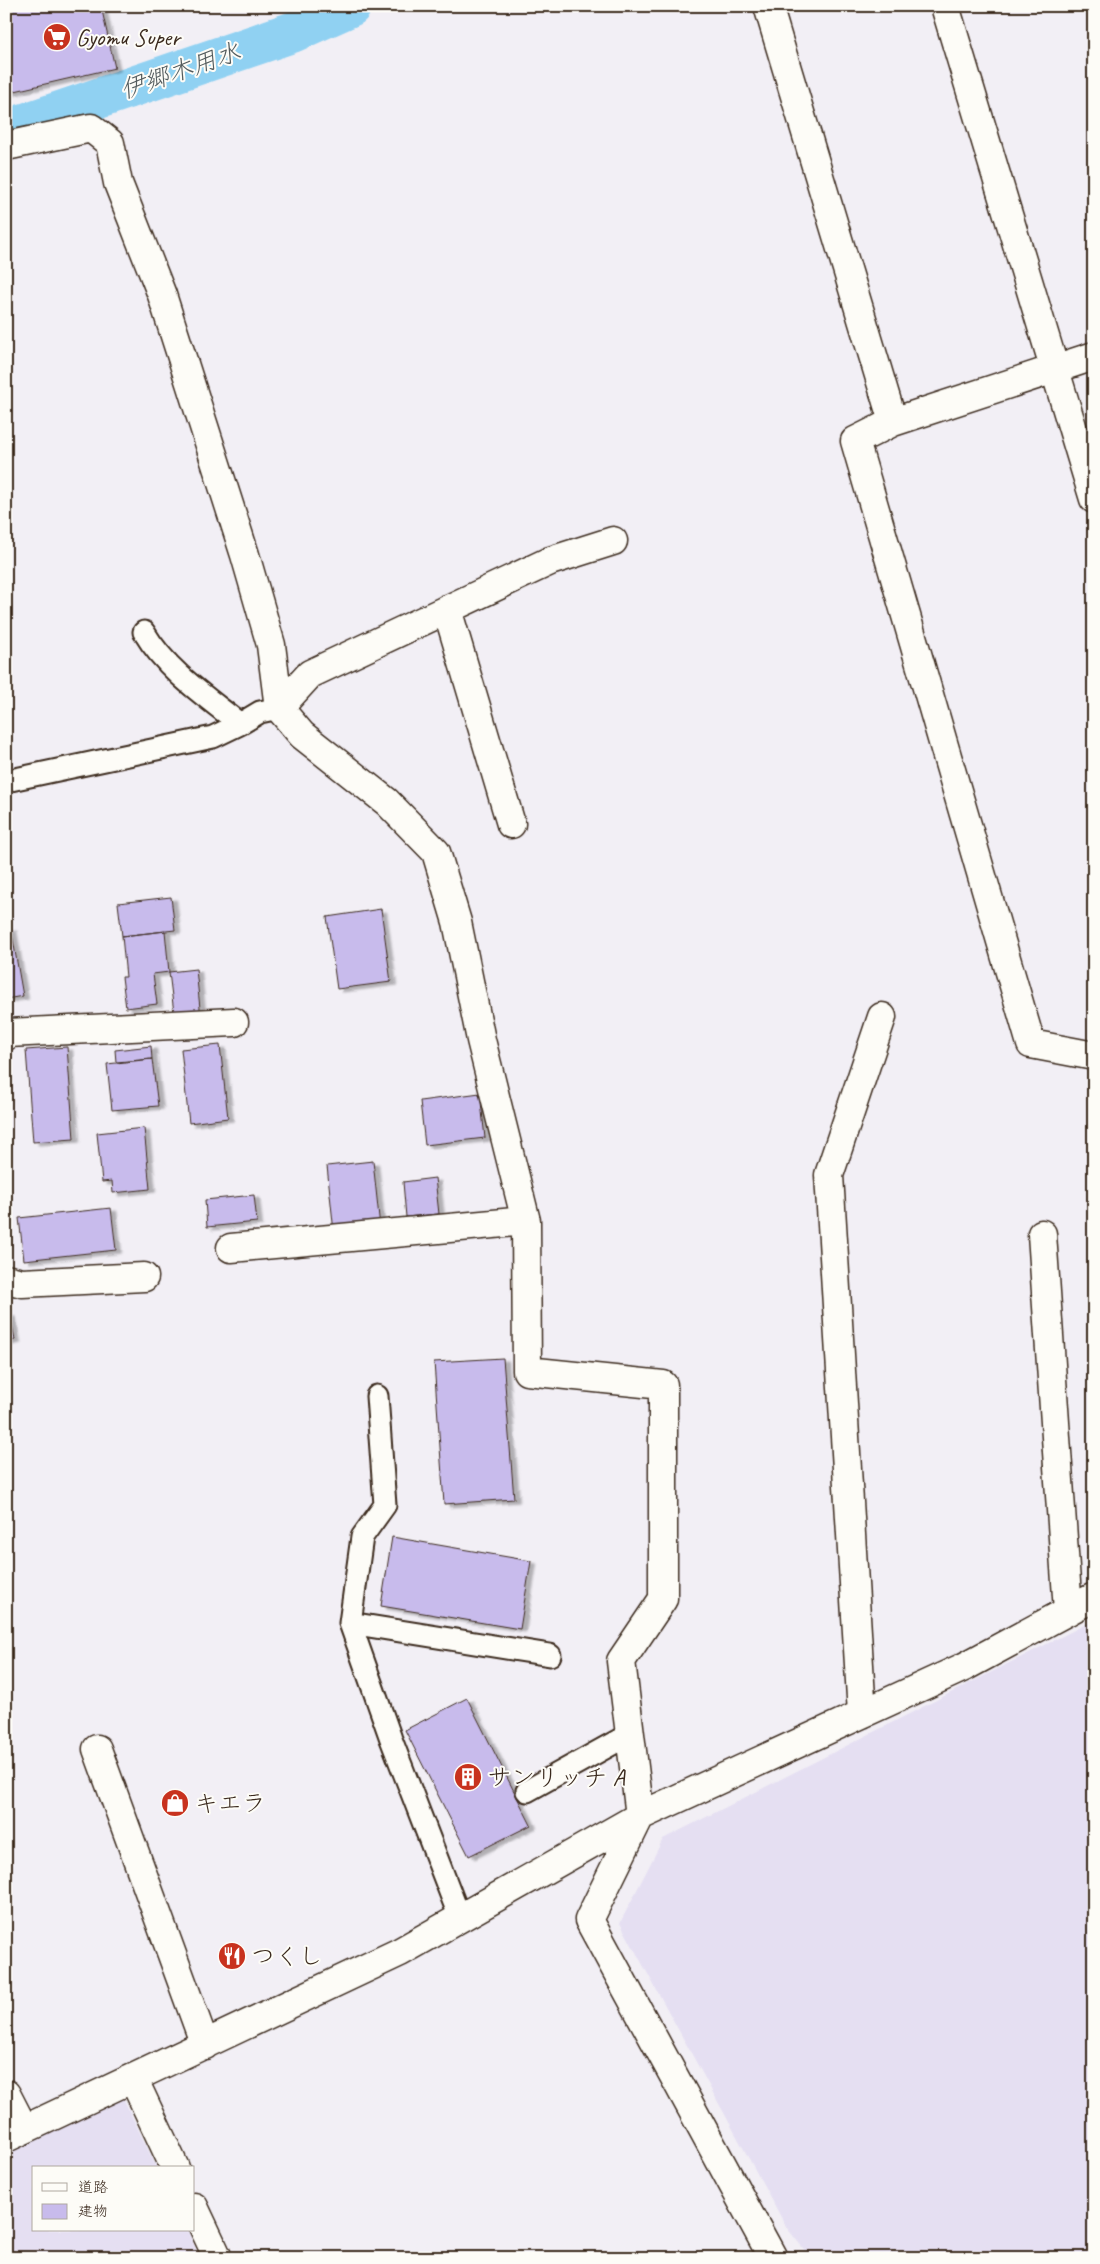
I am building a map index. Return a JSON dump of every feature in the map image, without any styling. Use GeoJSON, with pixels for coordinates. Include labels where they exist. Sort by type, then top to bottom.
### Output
{"type":"FeatureCollection","features":[{"type":"Feature","properties":{"kind":"street"},"geometry":{"type":"LineString","coordinates":[[768,6],[893,422]]}},
{"type":"Feature","properties":{"kind":"street"},"geometry":{"type":"LineString","coordinates":[[945,6],[1094,499]]}},
{"type":"Feature","properties":{"kind":"street"},"geometry":{"type":"LineString","coordinates":[[6,146],[91,128],[110,143],[118,183],[162,296],[248,564],[271,645],[279,708],[302,735],[387,802],[436,852],[457,922],[481,1040],[526,1221],[527,1371],[663,1386],[663,1599],[621,1661],[640,1816],[589,1920],[773,2258]]}},
{"type":"Feature","properties":{"kind":"street"},"geometry":{"type":"LineString","coordinates":[[1094,356],[893,422],[855,441],[1031,1044],[1094,1056]]}},
{"type":"Feature","properties":{"kind":"street"},"geometry":{"type":"LineString","coordinates":[[279,708],[310,674],[550,560],[612,541]]}},
{"type":"Feature","properties":{"kind":"street"},"geometry":{"type":"LineString","coordinates":[[447,609],[511,824]]}},
{"type":"Feature","properties":{"kind":"street"},"geometry":{"type":"LineString","coordinates":[[862,1714],[830,1175],[882,1018]]}},
{"type":"Feature","properties":{"kind":"street"},"geometry":{"type":"LineString","coordinates":[[6,1036],[8,1034],[234,1022]]}},
{"type":"Feature","properties":{"kind":"street"},"geometry":{"type":"LineString","coordinates":[[232,1248],[526,1221]]}},
{"type":"Feature","properties":{"kind":"street"},"geometry":{"type":"LineString","coordinates":[[1042,1234],[1068,1611]]}},
{"type":"Feature","properties":{"kind":"street"},"geometry":{"type":"LineString","coordinates":[[6,1279],[22,1283],[144,1277]]}},
{"type":"Feature","properties":{"kind":"street"},"geometry":{"type":"LineString","coordinates":[[6,2094],[15,2133],[400,1952],[640,1816],[964,1667],[1094,1597]]}},
{"type":"Feature","properties":{"kind":"street"},"geometry":{"type":"LineString","coordinates":[[97,1749],[205,2045]]}},
{"type":"Feature","properties":{"kind":"street"},"geometry":{"type":"LineString","coordinates":[[133,2078],[174,2166]]}},
{"type":"Feature","properties":{"kind":"street"},"geometry":{"type":"LineString","coordinates":[[195,2209],[218,2258]]}},
{"type":"Feature","properties":{"kind":"lane"},"geometry":{"type":"LineString","coordinates":[[144,632],[155,651],[174,671],[240,724]]}},
{"type":"Feature","properties":{"kind":"lane"},"geometry":{"type":"LineString","coordinates":[[6,781],[213,737],[260,712],[279,708]]}},
{"type":"Feature","properties":{"kind":"lane"},"geometry":{"type":"LineString","coordinates":[[377,1396],[385,1504],[362,1537],[350,1624],[391,1739],[460,1918]]}},
{"type":"Feature","properties":{"kind":"lane"},"geometry":{"type":"LineString","coordinates":[[350,1624],[550,1655]]}},
{"type":"Feature","properties":{"kind":"lane"},"geometry":{"type":"LineString","coordinates":[[527,1791],[630,1734]]}},
{"type":"Feature","properties":{"kind":"shaded area"},"geometry":{"type":"Polygon","coordinates":[[[1094,1620],[1094,2258],[811,2258],[787,2228],[620,1923],[663,1839],[1094,1620]]]}},
{"type":"Feature","properties":{"kind":"shaded area"},"geometry":{"type":"Polygon","coordinates":[[[123,2098],[156,2166],[32,2166],[32,2232],[188,2232],[200,2258],[6,2258],[6,2154],[47,2132],[123,2098]]]}},
{"type":"Feature","properties":{"kind":"building","name":"Gyomu Super"},"geometry":{"type":"Polygon","coordinates":[[[6,6],[101,6],[115,68],[6,93],[6,6]]]}},
{"type":"Feature","properties":{"kind":"building"},"geometry":{"type":"Polygon","coordinates":[[[171,897],[175,930],[122,936],[118,903],[171,897]]]}},
{"type":"Feature","properties":{"kind":"building"},"geometry":{"type":"Polygon","coordinates":[[[381,909],[391,982],[337,989],[327,917],[381,909]]]}},
{"type":"Feature","properties":{"kind":"building"},"geometry":{"type":"Polygon","coordinates":[[[11,928],[23,996],[6,999],[6,929],[11,928]]]}},
{"type":"Feature","properties":{"kind":"building"},"geometry":{"type":"Polygon","coordinates":[[[165,931],[169,972],[153,974],[157,1004],[126,1008],[122,977],[126,977],[122,936],[165,931]]]}},
{"type":"Feature","properties":{"kind":"building"},"geometry":{"type":"Polygon","coordinates":[[[196,969],[201,1018],[175,1021],[169,972],[196,969]]]}},
{"type":"Feature","properties":{"kind":"building"},"geometry":{"type":"Polygon","coordinates":[[[220,1045],[228,1118],[189,1123],[181,1049],[220,1045]]]}},
{"type":"Feature","properties":{"kind":"building"},"geometry":{"type":"Polygon","coordinates":[[[151,1046],[152,1059],[116,1062],[115,1050],[151,1046]]]}},
{"type":"Feature","properties":{"kind":"building"},"geometry":{"type":"Polygon","coordinates":[[[67,1047],[74,1139],[33,1142],[26,1050],[67,1047]]]}},
{"type":"Feature","properties":{"kind":"building"},"geometry":{"type":"Polygon","coordinates":[[[152,1059],[158,1106],[112,1110],[107,1064],[152,1059]]]}},
{"type":"Feature","properties":{"kind":"building"},"geometry":{"type":"Polygon","coordinates":[[[480,1093],[485,1138],[425,1145],[420,1101],[480,1093]]]}},
{"type":"Feature","properties":{"kind":"building"},"geometry":{"type":"Polygon","coordinates":[[[144,1128],[150,1189],[113,1193],[112,1181],[102,1182],[97,1133],[144,1128]]]}},
{"type":"Feature","properties":{"kind":"building"},"geometry":{"type":"Polygon","coordinates":[[[373,1161],[380,1227],[334,1232],[327,1166],[373,1161]]]}},
{"type":"Feature","properties":{"kind":"building"},"geometry":{"type":"Polygon","coordinates":[[[435,1178],[439,1214],[406,1217],[403,1182],[435,1178]]]}},
{"type":"Feature","properties":{"kind":"building"},"geometry":{"type":"Polygon","coordinates":[[[254,1195],[257,1222],[207,1227],[205,1200],[254,1195]]]}},
{"type":"Feature","properties":{"kind":"building"},"geometry":{"type":"Polygon","coordinates":[[[111,1208],[116,1250],[24,1260],[19,1218],[111,1208]]]}},
{"type":"Feature","properties":{"kind":"building"},"geometry":{"type":"Polygon","coordinates":[[[6,1314],[10,1314],[15,1340],[6,1342],[6,1314]]]}},
{"type":"Feature","properties":{"kind":"building"},"geometry":{"type":"Polygon","coordinates":[[[503,1358],[514,1499],[444,1504],[434,1362],[503,1358]]]}},
{"type":"Feature","properties":{"kind":"building"},"geometry":{"type":"Polygon","coordinates":[[[392,1537],[531,1561],[520,1629],[381,1606],[392,1537]]]}},
{"type":"Feature","properties":{"kind":"building","name":"サンリッチ A"},"geometry":{"type":"Polygon","coordinates":[[[467,1698],[531,1825],[469,1856],[405,1730],[467,1698]]]}},
{"type":"Feature","properties":{"kind":"waterway","name":"伊郷木用水"},"geometry":{"type":"LineString","coordinates":[[6,130],[293,32],[351,6]]}},
{"type":"Feature","properties":{"kind":"place","name":"Gyomu Super"},"geometry":{"type":"Point","coordinates":[57,37]}},
{"type":"Feature","properties":{"kind":"place","name":"サンリッチ A"},"geometry":{"type":"Point","coordinates":[468,1777]}},
{"type":"Feature","properties":{"kind":"place","name":"キエラ"},"geometry":{"type":"Point","coordinates":[175,1803]}},
{"type":"Feature","properties":{"kind":"place","name":"つくし"},"geometry":{"type":"Point","coordinates":[232,1956]}}]}
